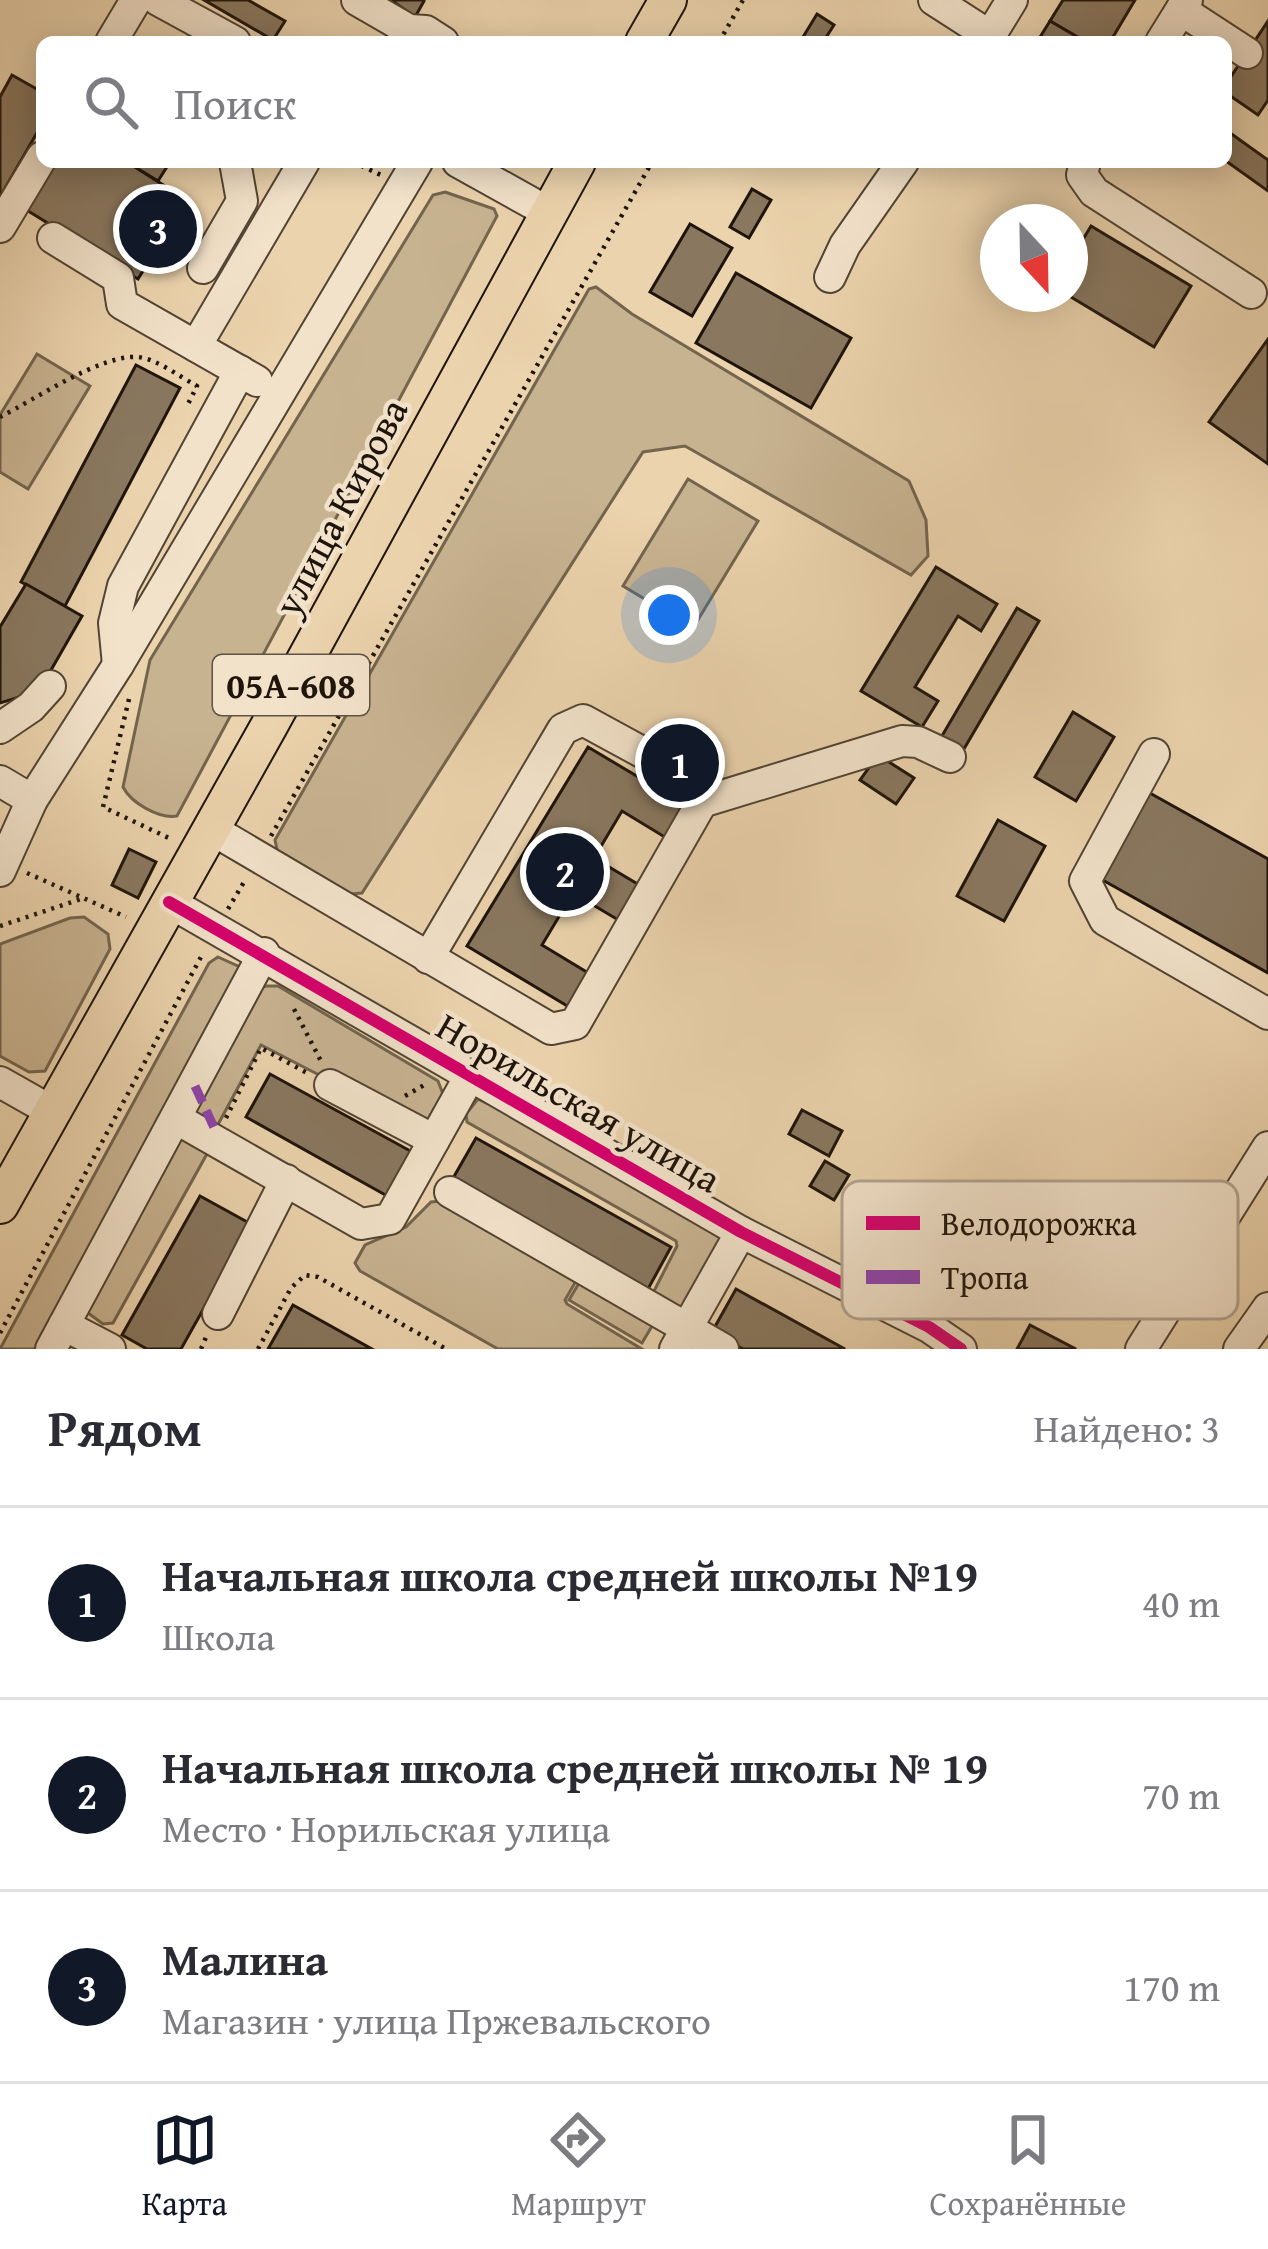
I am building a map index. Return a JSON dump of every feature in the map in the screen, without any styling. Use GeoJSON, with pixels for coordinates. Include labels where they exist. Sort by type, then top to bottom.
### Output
{"type":"FeatureCollection","features":[{"type":"Feature","properties":{"kind":"main road"},"geometry":{"type":"LineString","coordinates":[[647,36],[662,2]]}},
{"type":"Feature","properties":{"kind":"main road","name":"улица Кирова"},"geometry":{"type":"LineString","coordinates":[[0,1205],[574,168]]}},
{"type":"Feature","properties":{"kind":"street"},"geometry":{"type":"LineString","coordinates":[[115,36],[136,0]]}},
{"type":"Feature","properties":{"kind":"street"},"geometry":{"type":"LineString","coordinates":[[158,0],[224,36]]}},
{"type":"Feature","properties":{"kind":"street"},"geometry":{"type":"LineString","coordinates":[[357,0],[406,36]]}},
{"type":"Feature","properties":{"kind":"street"},"geometry":{"type":"LineString","coordinates":[[934,0],[984,36]]}},
{"type":"Feature","properties":{"kind":"street"},"geometry":{"type":"LineString","coordinates":[[990,36],[1012,0]]}},
{"type":"Feature","properties":{"kind":"street"},"geometry":{"type":"LineString","coordinates":[[1165,36],[1184,5],[1225,36]]}},
{"type":"Feature","properties":{"kind":"street"},"geometry":{"type":"LineString","coordinates":[[1232,42],[1247,53]]}},
{"type":"Feature","properties":{"kind":"street"},"geometry":{"type":"LineString","coordinates":[[0,226],[36,167]]}},
{"type":"Feature","properties":{"kind":"street"},"geometry":{"type":"LineString","coordinates":[[203,268],[242,201],[236,168]]}},
{"type":"Feature","properties":{"kind":"street"},"geometry":{"type":"LineString","coordinates":[[196,346],[300,168]]}},
{"type":"Feature","properties":{"kind":"street"},"geometry":{"type":"LineString","coordinates":[[2,866],[32,800],[118,665],[413,168]]}},
{"type":"Feature","properties":{"kind":"street"},"geometry":{"type":"LineString","coordinates":[[469,168],[548,212]]}},
{"type":"Feature","properties":{"kind":"street"},"geometry":{"type":"LineString","coordinates":[[830,278],[845,245],[899,168]]}},
{"type":"Feature","properties":{"kind":"street"},"geometry":{"type":"LineString","coordinates":[[1084,168],[1082,176],[1094,193],[1252,293]]}},
{"type":"Feature","properties":{"kind":"street"},"geometry":{"type":"LineString","coordinates":[[53,238],[118,278],[122,304],[280,394]]}},
{"type":"Feature","properties":{"kind":"street"},"geometry":{"type":"LineString","coordinates":[[118,665],[114,623],[123,586],[240,371]]}},
{"type":"Feature","properties":{"kind":"street"},"geometry":{"type":"LineString","coordinates":[[0,728],[31,707],[50,686]]}},
{"type":"Feature","properties":{"kind":"street"},"geometry":{"type":"LineString","coordinates":[[428,958],[563,728],[583,720],[695,781],[702,802]]}},
{"type":"Feature","properties":{"kind":"street"},"geometry":{"type":"LineString","coordinates":[[205,841],[259,857],[551,1029],[575,1024],[702,802],[902,741],[918,742],[950,757]]}},
{"type":"Feature","properties":{"kind":"street"},"geometry":{"type":"LineString","coordinates":[[1154,754],[1085,880],[1105,920],[1268,1013]]}},
{"type":"Feature","properties":{"kind":"street"},"geometry":{"type":"LineString","coordinates":[[0,781],[32,800]]}},
{"type":"Feature","properties":{"kind":"street","name":"Норильская улица"},"geometry":{"type":"LineString","coordinates":[[162,914],[217,928],[264,953],[741,1232],[842,1283]]}},
{"type":"Feature","properties":{"kind":"street"},"geometry":{"type":"LineString","coordinates":[[110,1349],[57,1337],[264,953]]}},
{"type":"Feature","properties":{"kind":"street"},"geometry":{"type":"LineString","coordinates":[[176,1119],[361,1224],[390,1219],[434,1140],[464,1070]]}},
{"type":"Feature","properties":{"kind":"street"},"geometry":{"type":"LineString","coordinates":[[0,1082],[53,1112]]}},
{"type":"Feature","properties":{"kind":"street"},"geometry":{"type":"LineString","coordinates":[[330,1085],[434,1140]]}},
{"type":"Feature","properties":{"kind":"street"},"geometry":{"type":"LineString","coordinates":[[1238,1195],[1268,1147]]}},
{"type":"Feature","properties":{"kind":"street"},"geometry":{"type":"LineString","coordinates":[[218,1314],[286,1180]]}},
{"type":"Feature","properties":{"kind":"street"},"geometry":{"type":"LineString","coordinates":[[450,1192],[681,1339],[723,1349]]}},
{"type":"Feature","properties":{"kind":"street"},"geometry":{"type":"LineString","coordinates":[[681,1339],[741,1232]]}},
{"type":"Feature","properties":{"kind":"street"},"geometry":{"type":"LineString","coordinates":[[1239,1349],[1268,1308]]}},
{"type":"Feature","properties":{"kind":"street","name":"Норильская улица"},"geometry":{"type":"LineString","coordinates":[[913,1319],[961,1349]]}},
{"type":"Feature","properties":{"kind":"street"},"geometry":{"type":"LineString","coordinates":[[1141,1349],[1160,1319]]}},
{"type":"Feature","properties":{"kind":"path"},"geometry":{"type":"LineString","coordinates":[[722,36],[743,0]]}},
{"type":"Feature","properties":{"kind":"path"},"geometry":{"type":"LineString","coordinates":[[0,1333],[217,928],[649,168]]}},
{"type":"Feature","properties":{"kind":"path"},"geometry":{"type":"LineString","coordinates":[[0,417],[85,373],[136,357],[197,386],[187,406]]}},
{"type":"Feature","properties":{"kind":"path"},"geometry":{"type":"LineString","coordinates":[[130,704],[103,806],[205,841]]}},
{"type":"Feature","properties":{"kind":"path"},"geometry":{"type":"LineString","coordinates":[[2,866],[81,899],[162,914]]}},
{"type":"Feature","properties":{"kind":"path"},"geometry":{"type":"LineString","coordinates":[[0,926],[81,899]]}},
{"type":"Feature","properties":{"kind":"path"},"geometry":{"type":"LineString","coordinates":[[291,1004],[330,1085]]}},
{"type":"Feature","properties":{"kind":"path"},"geometry":{"type":"LineString","coordinates":[[214,1140],[261,1048],[330,1085]]}},
{"type":"Feature","properties":{"kind":"path"},"geometry":{"type":"LineString","coordinates":[[380,1111],[464,1070]]}},
{"type":"Feature","properties":{"kind":"path"},"geometry":{"type":"LineString","coordinates":[[258,1349],[291,1288],[305,1275],[318,1277],[446,1349]]}},
{"type":"Feature","properties":{"kind":"shaded area"},"geometry":{"type":"Polygon","coordinates":[[[445,192],[494,209],[497,216],[177,816],[146,809],[123,787],[150,660],[433,195],[445,192]]]}},
{"type":"Feature","properties":{"kind":"shaded area"},"geometry":{"type":"Polygon","coordinates":[[[596,287],[632,314],[909,481],[926,520],[928,556],[911,575],[685,446],[643,452],[362,893],[351,894],[278,854],[275,840],[589,289],[596,287]]]}},
{"type":"Feature","properties":{"kind":"shaded area"},"geometry":{"type":"Polygon","coordinates":[[[37,354],[90,386],[28,489],[0,472],[0,415],[37,354]]]}},
{"type":"Feature","properties":{"kind":"shaded area"},"geometry":{"type":"Polygon","coordinates":[[[688,479],[758,521],[693,628],[623,586],[688,479]]]}},
{"type":"Feature","properties":{"kind":"shaded area"},"geometry":{"type":"Polygon","coordinates":[[[84,917],[108,934],[110,949],[45,1071],[29,1072],[0,1056],[0,944],[84,917]]]}},
{"type":"Feature","properties":{"kind":"shaded area"},"geometry":{"type":"Polygon","coordinates":[[[218,957],[240,967],[40,1349],[0,1349],[209,963],[218,957]]]}},
{"type":"Feature","properties":{"kind":"shaded area"},"geometry":{"type":"Polygon","coordinates":[[[278,986],[438,1081],[443,1094],[426,1123],[414,1124],[261,1045],[215,1130],[190,1120],[260,988],[278,986]]]}},
{"type":"Feature","properties":{"kind":"shaded area"},"geometry":{"type":"Polygon","coordinates":[[[478,1099],[578,1148],[725,1238],[685,1311],[653,1293],[676,1241],[467,1122],[466,1114],[478,1099]]]}},
{"type":"Feature","properties":{"kind":"shaded area"},"geometry":{"type":"Polygon","coordinates":[[[177,1136],[208,1152],[113,1323],[103,1324],[84,1310],[177,1136]]]}},
{"type":"Feature","properties":{"kind":"shaded area"},"geometry":{"type":"Polygon","coordinates":[[[443,1201],[576,1281],[567,1304],[642,1349],[498,1349],[360,1271],[355,1263],[365,1245],[406,1227],[431,1202],[443,1201]]]}},
{"type":"Feature","properties":{"kind":"shaded area"},"geometry":{"type":"Polygon","coordinates":[[[582,1278],[655,1321],[642,1343],[569,1300],[582,1278]]]}},
{"type":"Feature","properties":{"kind":"building"},"geometry":{"type":"Polygon","coordinates":[[[204,0],[248,0],[285,21],[276,36],[266,36],[204,0]]]}},
{"type":"Feature","properties":{"kind":"building"},"geometry":{"type":"Polygon","coordinates":[[[391,0],[423,0],[424,1],[415,17],[391,0]]]}},
{"type":"Feature","properties":{"kind":"building"},"geometry":{"type":"Polygon","coordinates":[[[1063,0],[1135,0],[1114,36],[1076,36],[1050,21],[1063,0]]]}},
{"type":"Feature","properties":{"kind":"building"},"geometry":{"type":"Polygon","coordinates":[[[817,14],[834,25],[827,36],[804,36],[817,14]]]}},
{"type":"Feature","properties":{"kind":"building"},"geometry":{"type":"Polygon","coordinates":[[[1050,21],[1076,36],[1041,36],[1050,21]]]}},
{"type":"Feature","properties":{"kind":"building"},"geometry":{"type":"Polygon","coordinates":[[[1268,21],[1268,100],[1258,115],[1232,97],[1232,75],[1268,21]]]}},
{"type":"Feature","properties":{"kind":"building"},"geometry":{"type":"Polygon","coordinates":[[[12,75],[36,89],[36,134],[0,197],[0,97],[12,75]]]}},
{"type":"Feature","properties":{"kind":"building"},"geometry":{"type":"Polygon","coordinates":[[[1232,134],[1268,160],[1268,191],[1232,165],[1232,134]]]}},
{"type":"Feature","properties":{"kind":"building"},"geometry":{"type":"Polygon","coordinates":[[[50,168],[136,168],[187,200],[138,279],[25,209],[50,168]]]}},
{"type":"Feature","properties":{"kind":"building"},"geometry":{"type":"Polygon","coordinates":[[[137,168],[166,168],[158,181],[137,168]]]}},
{"type":"Feature","properties":{"kind":"building"},"geometry":{"type":"Polygon","coordinates":[[[752,189],[771,200],[749,238],[730,227],[752,189]]]}},
{"type":"Feature","properties":{"kind":"building"},"geometry":{"type":"Polygon","coordinates":[[[690,224],[732,248],[692,316],[650,292],[690,224]]]}},
{"type":"Feature","properties":{"kind":"building"},"geometry":{"type":"Polygon","coordinates":[[[1091,226],[1191,286],[1154,347],[1088,307],[1091,226]]]}},
{"type":"Feature","properties":{"kind":"building"},"geometry":{"type":"Polygon","coordinates":[[[736,273],[851,338],[811,408],[696,343],[736,273]]]}},
{"type":"Feature","properties":{"kind":"building"},"geometry":{"type":"Polygon","coordinates":[[[1268,339],[1268,464],[1209,422],[1268,339]]]}},
{"type":"Feature","properties":{"kind":"building"},"geometry":{"type":"Polygon","coordinates":[[[136,365],[180,388],[65,606],[21,582],[136,365]]]}},
{"type":"Feature","properties":{"kind":"building"},"geometry":{"type":"Polygon","coordinates":[[[936,567],[997,604],[981,631],[958,616],[915,687],[938,701],[922,727],[861,691],[936,567]]]}},
{"type":"Feature","properties":{"kind":"building"},"geometry":{"type":"Polygon","coordinates":[[[26,584],[82,616],[39,691],[0,703],[0,627],[26,584]]]}},
{"type":"Feature","properties":{"kind":"building"},"geometry":{"type":"Polygon","coordinates":[[[1017,608],[1039,621],[961,754],[939,741],[1017,608]]]}},
{"type":"Feature","properties":{"kind":"building"},"geometry":{"type":"Polygon","coordinates":[[[1073,712],[1114,737],[1076,801],[1035,777],[1073,712]]]}},
{"type":"Feature","properties":{"kind":"building"},"geometry":{"type":"Polygon","coordinates":[[[588,747],[687,806],[668,839],[622,811],[594,858],[641,886],[620,921],[573,893],[542,945],[590,974],[569,1007],[467,946],[588,747]]]}},
{"type":"Feature","properties":{"kind":"building"},"geometry":{"type":"Polygon","coordinates":[[[878,755],[914,778],[896,804],[860,780],[878,755]]]}},
{"type":"Feature","properties":{"kind":"building"},"geometry":{"type":"Polygon","coordinates":[[[1148,792],[1268,859],[1268,973],[1099,878],[1148,792]]]}},
{"type":"Feature","properties":{"kind":"building"},"geometry":{"type":"Polygon","coordinates":[[[998,820],[1045,846],[1004,921],[957,896],[998,820]]]}},
{"type":"Feature","properties":{"kind":"building"},"geometry":{"type":"Polygon","coordinates":[[[129,849],[156,862],[138,898],[112,885],[129,849]]]}},
{"type":"Feature","properties":{"kind":"building"},"geometry":{"type":"Polygon","coordinates":[[[270,1074],[414,1153],[389,1197],[246,1117],[270,1074]]]}},
{"type":"Feature","properties":{"kind":"building"},"geometry":{"type":"Polygon","coordinates":[[[802,1110],[842,1131],[829,1156],[789,1134],[802,1110]]]}},
{"type":"Feature","properties":{"kind":"building"},"geometry":{"type":"Polygon","coordinates":[[[476,1138],[671,1247],[648,1289],[452,1180],[476,1138]]]}},
{"type":"Feature","properties":{"kind":"building"},"geometry":{"type":"Polygon","coordinates":[[[825,1161],[849,1175],[834,1200],[810,1186],[825,1161]]]}},
{"type":"Feature","properties":{"kind":"building"},"geometry":{"type":"Polygon","coordinates":[[[200,1196],[251,1224],[181,1349],[147,1349],[122,1335],[200,1196]]]}},
{"type":"Feature","properties":{"kind":"building"},"geometry":{"type":"Polygon","coordinates":[[[736,1289],[845,1349],[743,1349],[712,1332],[736,1289]]]}},
{"type":"Feature","properties":{"kind":"building"},"geometry":{"type":"Polygon","coordinates":[[[293,1305],[372,1349],[268,1349],[293,1305]]]}},
{"type":"Feature","properties":{"kind":"building"},"geometry":{"type":"Polygon","coordinates":[[[1030,1325],[1076,1349],[1017,1349],[1030,1325]]]}},
{"type":"Feature","properties":{"kind":"marked path"},"geometry":{"type":"LineString","coordinates":[[195,1086],[217,1134]]}},
{"type":"Feature","properties":{"kind":"cycle path"},"geometry":{"type":"LineString","coordinates":[[169,902],[741,1232],[842,1283]]}},
{"type":"Feature","properties":{"kind":"cycle path"},"geometry":{"type":"LineString","coordinates":[[913,1319],[961,1349]]}},
{"type":"Feature","properties":{"kind":"place","name":"Малина"},"geometry":{"type":"Point","coordinates":[158,229]}},
{"type":"Feature","properties":{"kind":"place","name":"Начальная школа средней школы №19"},"geometry":{"type":"Point","coordinates":[680,763]}},
{"type":"Feature","properties":{"kind":"place","name":"Начальная школа средней школы № 19"},"geometry":{"type":"Point","coordinates":[565,872]}}]}
